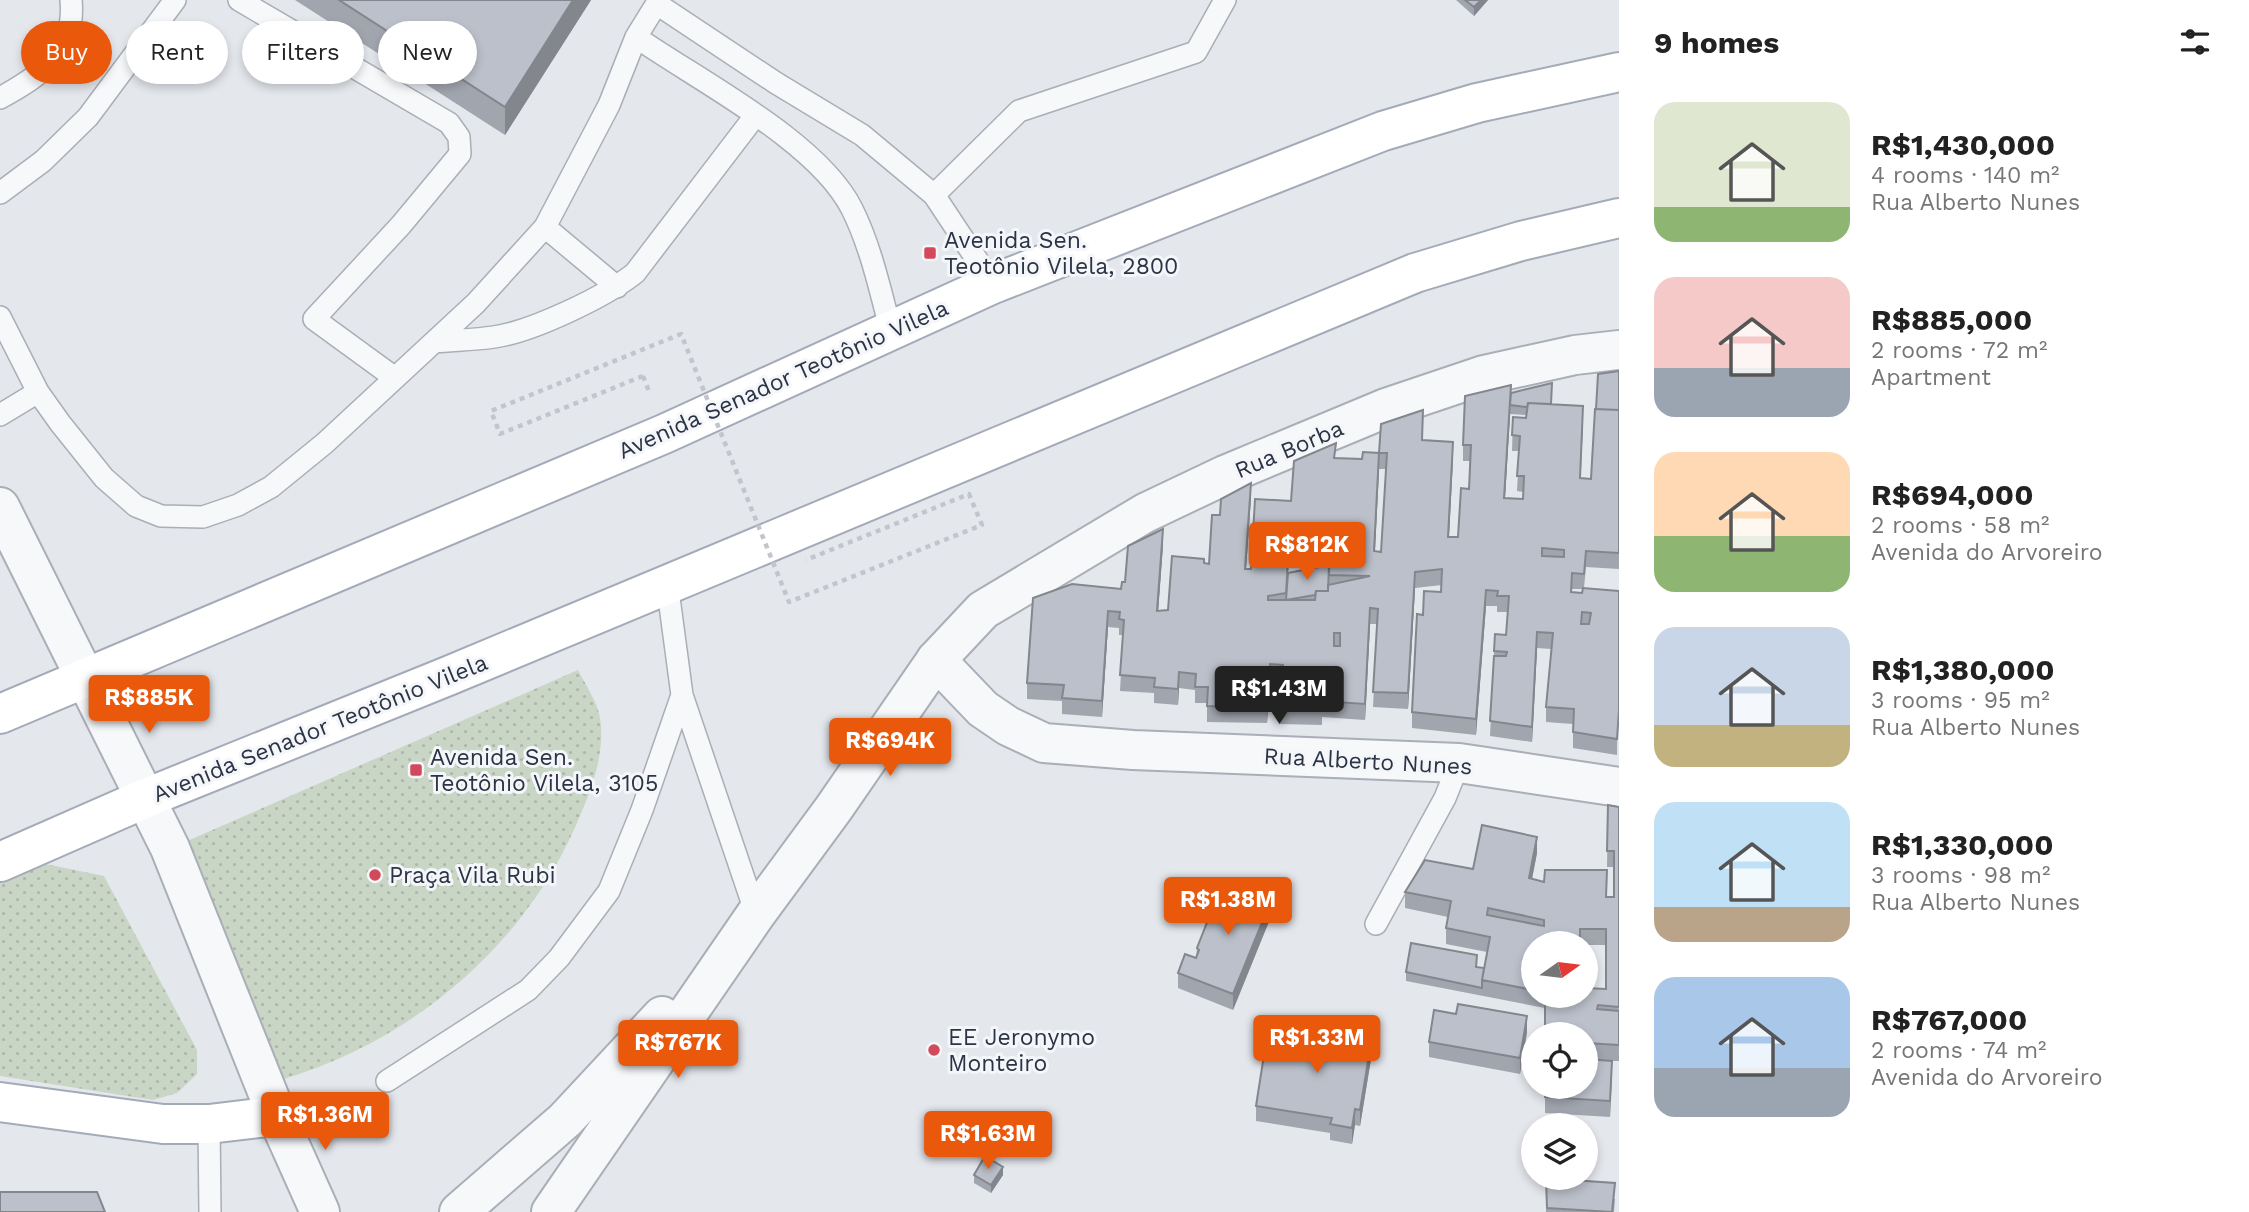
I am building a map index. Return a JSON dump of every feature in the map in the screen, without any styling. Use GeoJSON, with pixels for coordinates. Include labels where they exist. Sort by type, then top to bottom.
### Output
{"type":"FeatureCollection","features":[{"type":"Feature","properties":{"kind":"main road","name":"Avenida Senador Teotônio Vilela"},"geometry":{"type":"LineString","coordinates":[[0,714],[664,434],[993,284],[1383,131],[1477,103],[1619,72]]}},
{"type":"Feature","properties":{"kind":"main road","name":"Avenida Senador Teotônio Vilela"},"geometry":{"type":"LineString","coordinates":[[0,862],[1415,273],[1521,241],[1619,218]]}},
{"type":"Feature","properties":{"kind":"main road"},"geometry":{"type":"LineString","coordinates":[[0,1102],[163,1124],[209,1124],[277,1116]]}},
{"type":"Feature","properties":{"kind":"street","name":"Rua Borba"},"geometry":{"type":"LineString","coordinates":[[756,914],[834,808],[936,660],[983,610],[1145,513],[1225,475],[1386,408],[1484,375],[1575,355],[1619,350]]}},
{"type":"Feature","properties":{"kind":"street"},"geometry":{"type":"LineString","coordinates":[[0,507],[170,848],[277,1116],[320,1212]]}},
{"type":"Feature","properties":{"kind":"street","name":"Rua Alberto Nunes"},"geometry":{"type":"LineString","coordinates":[[936,660],[983,709],[1008,726],[1044,743],[1133,750],[1459,763],[1619,787]]}},
{"type":"Feature","properties":{"kind":"street"},"geometry":{"type":"LineString","coordinates":[[459,1212],[565,1120],[756,914]]}},
{"type":"Feature","properties":{"kind":"street"},"geometry":{"type":"LineString","coordinates":[[551,1212],[756,914]]}},
{"type":"Feature","properties":{"kind":"lane"},"geometry":{"type":"LineString","coordinates":[[0,98],[24,85],[48,66],[67,42],[73,21],[71,0]]}},
{"type":"Feature","properties":{"kind":"lane"},"geometry":{"type":"LineString","coordinates":[[0,193],[43,161],[88,117],[174,0]]}},
{"type":"Feature","properties":{"kind":"lane"},"geometry":{"type":"LineString","coordinates":[[239,0],[449,123],[459,137],[460,154],[401,225],[314,319],[395,378]]}},
{"type":"Feature","properties":{"kind":"lane"},"geometry":{"type":"LineString","coordinates":[[934,195],[1019,111],[1196,51],[1225,0]]}},
{"type":"Feature","properties":{"kind":"lane"},"geometry":{"type":"LineString","coordinates":[[0,317],[38,392],[104,478],[136,506],[161,516],[203,517],[238,505],[271,487],[325,443],[476,303],[545,227],[609,105],[636,37],[658,2],[776,83],[862,135],[934,195],[993,284]]}},
{"type":"Feature","properties":{"kind":"lane"},"geometry":{"type":"LineString","coordinates":[[636,37],[803,151],[851,207],[872,257],[891,331]]}},
{"type":"Feature","properties":{"kind":"lane"},"geometry":{"type":"LineString","coordinates":[[434,342],[496,337],[557,315],[617,287],[635,273],[755,116]]}},
{"type":"Feature","properties":{"kind":"lane"},"geometry":{"type":"LineString","coordinates":[[545,227],[617,287]]}},
{"type":"Feature","properties":{"kind":"lane"},"geometry":{"type":"LineString","coordinates":[[0,415],[38,392]]}},
{"type":"Feature","properties":{"kind":"lane"},"geometry":{"type":"LineString","coordinates":[[667,583],[682,695],[756,914]]}},
{"type":"Feature","properties":{"kind":"lane"},"geometry":{"type":"LineString","coordinates":[[387,1081],[528,990],[559,958],[609,891],[642,810],[682,695]]}},
{"type":"Feature","properties":{"kind":"lane"},"geometry":{"type":"LineString","coordinates":[[1376,924],[1445,798],[1459,763]]}},
{"type":"Feature","properties":{"kind":"lane"},"geometry":{"type":"LineString","coordinates":[[209,1124],[210,1212]]}},
{"type":"Feature","properties":{"kind":"path"},"geometry":{"type":"LineString","coordinates":[[643,376],[500,434],[491,411],[681,334],[789,603],[982,525],[970,494],[806,560]]}},
{"type":"Feature","properties":{"kind":"green space","name":"Praça Vila Rubi"},"geometry":{"type":"Polygon","coordinates":[[[578,670],[599,712],[601,742],[597,766],[586,800],[560,858],[533,902],[500,942],[464,978],[423,1011],[379,1038],[333,1061],[284,1079],[185,842],[578,670]]]}},
{"type":"Feature","properties":{"kind":"green space"},"geometry":{"type":"Polygon","coordinates":[[[36,862],[104,876],[197,1050],[197,1074],[177,1093],[153,1100],[0,1076],[0,878],[36,862]]]}},
{"type":"Feature","properties":{"kind":"building"},"geometry":{"type":"Polygon","coordinates":[[[339,0],[573,0],[505,107],[469,84],[477,84],[477,21],[378,21],[378,25],[339,0]]]}},
{"type":"Feature","properties":{"kind":"building"},"geometry":{"type":"Polygon","coordinates":[[[1465,0],[1481,0],[1474,7],[1465,0]]]}},
{"type":"Feature","properties":{"kind":"building"},"geometry":{"type":"Polygon","coordinates":[[[1619,371],[1619,410],[1596,409],[1598,374],[1619,371]]]}},
{"type":"Feature","properties":{"kind":"building"},"geometry":{"type":"Polygon","coordinates":[[[1552,383],[1551,404],[1528,403],[1527,407],[1510,405],[1511,393],[1552,383]]]}},
{"type":"Feature","properties":{"kind":"building"},"geometry":{"type":"Polygon","coordinates":[[[1511,385],[1504,498],[1523,499],[1524,476],[1517,476],[1520,436],[1512,435],[1513,417],[1526,418],[1528,403],[1583,406],[1580,478],[1591,479],[1595,409],[1619,410],[1619,553],[1586,551],[1584,574],[1572,573],[1571,592],[1582,593],[1583,588],[1619,591],[1617,739],[1573,732],[1574,709],[1546,707],[1553,633],[1537,632],[1532,727],[1490,721],[1494,656],[1506,656],[1507,652],[1494,651],[1495,634],[1506,635],[1509,596],[1497,596],[1498,591],[1486,590],[1476,719],[1412,712],[1417,614],[1423,615],[1424,591],[1441,592],[1442,569],[1415,572],[1408,693],[1373,692],[1378,609],[1370,608],[1365,704],[1322,701],[1322,709],[1280,708],[1283,665],[1270,664],[1267,708],[1207,706],[1208,687],[1195,687],[1196,674],[1179,672],[1178,689],[1154,687],[1155,678],[1120,675],[1124,620],[1119,619],[1120,612],[1108,611],[1102,701],[1062,698],[1064,685],[1027,683],[1033,598],[1072,584],[1121,589],[1122,582],[1125,582],[1128,546],[1163,529],[1157,611],[1168,610],[1172,556],[1204,559],[1204,563],[1209,564],[1212,515],[1220,515],[1221,499],[1251,483],[1245,569],[1251,569],[1255,499],[1291,501],[1294,461],[1336,443],[1334,458],[1362,459],[1363,452],[1379,453],[1381,424],[1423,410],[1422,440],[1453,442],[1448,537],[1458,537],[1461,488],[1469,489],[1471,445],[1463,445],[1465,396],[1511,385]],[[1379,453],[1374,551],[1381,552],[1387,453],[1379,453]],[[1289,544],[1286,593],[1268,596],[1268,600],[1315,600],[1316,591],[1328,591],[1328,585],[1370,576],[1329,575],[1330,547],[1289,544]],[[1542,548],[1542,556],[1564,557],[1564,550],[1542,548]],[[1582,612],[1581,624],[1589,624],[1591,613],[1582,612]],[[1334,633],[1334,646],[1340,646],[1340,633],[1334,633]]]}},
{"type":"Feature","properties":{"kind":"building"},"geometry":{"type":"Polygon","coordinates":[[[1329,565],[1328,591],[1316,591],[1315,595],[1286,600],[1288,573],[1329,565]]]}},
{"type":"Feature","properties":{"kind":"building"},"geometry":{"type":"Polygon","coordinates":[[[1608,805],[1619,807],[1619,1007],[1598,1005],[1598,989],[1606,989],[1606,929],[1521,931],[1521,988],[1482,980],[1490,937],[1446,928],[1451,901],[1405,892],[1425,860],[1473,869],[1482,825],[1537,837],[1529,878],[1544,882],[1545,870],[1607,870],[1606,897],[1614,897],[1614,851],[1607,851],[1608,805]],[[1488,908],[1487,915],[1544,926],[1544,920],[1488,908]]]}},
{"type":"Feature","properties":{"kind":"building"},"geometry":{"type":"Polygon","coordinates":[[[1224,879],[1272,898],[1233,994],[1178,973],[1185,954],[1196,958],[1199,950],[1197,948],[1224,879]]]}},
{"type":"Feature","properties":{"kind":"building"},"geometry":{"type":"Polygon","coordinates":[[[1411,943],[1477,955],[1476,967],[1484,968],[1482,988],[1406,972],[1411,943]]]}},
{"type":"Feature","properties":{"kind":"building"},"geometry":{"type":"Polygon","coordinates":[[[1458,1004],[1527,1016],[1526,1022],[1521,1022],[1520,1058],[1429,1042],[1434,1010],[1456,1014],[1458,1004]]]}},
{"type":"Feature","properties":{"kind":"building"},"geometry":{"type":"Polygon","coordinates":[[[1545,1008],[1597,1008],[1619,1011],[1619,1045],[1598,1044],[1598,1022],[1545,1022],[1545,1008]]]}},
{"type":"Feature","properties":{"kind":"building"},"geometry":{"type":"Polygon","coordinates":[[[1287,1026],[1372,1037],[1360,1110],[1355,1109],[1352,1128],[1330,1124],[1332,1118],[1256,1106],[1264,1055],[1282,1058],[1287,1026]]]}},
{"type":"Feature","properties":{"kind":"building"},"geometry":{"type":"Polygon","coordinates":[[[1598,1060],[1612,1061],[1610,1101],[1578,1099],[1598,1099],[1598,1060]]]}},
{"type":"Feature","properties":{"kind":"building"},"geometry":{"type":"Polygon","coordinates":[[[985,1156],[1003,1167],[991,1185],[974,1175],[985,1156]]]}},
{"type":"Feature","properties":{"kind":"building"},"geometry":{"type":"Polygon","coordinates":[[[1598,1182],[1615,1183],[1612,1212],[1547,1208],[1546,1190],[1598,1190],[1598,1182]]]}},
{"type":"Feature","properties":{"kind":"building"},"geometry":{"type":"Polygon","coordinates":[[[0,1192],[97,1192],[105,1212],[0,1212],[0,1192]]]}},
{"type":"Feature","properties":{"kind":"place","name":"Avenida Sen. Teotônio Vilela, 2800"},"geometry":{"type":"Point","coordinates":[930,253]}},
{"type":"Feature","properties":{"kind":"place","name":"Avenida Sen. Teotônio Vilela, 3105"},"geometry":{"type":"Point","coordinates":[416,770]}},
{"type":"Feature","properties":{"kind":"place","name":"Praça Vila Rubi"},"geometry":{"type":"Point","coordinates":[375,875]}},
{"type":"Feature","properties":{"kind":"place","name":"EE Jeronymo Monteiro"},"geometry":{"type":"Point","coordinates":[934,1050]}}]}
